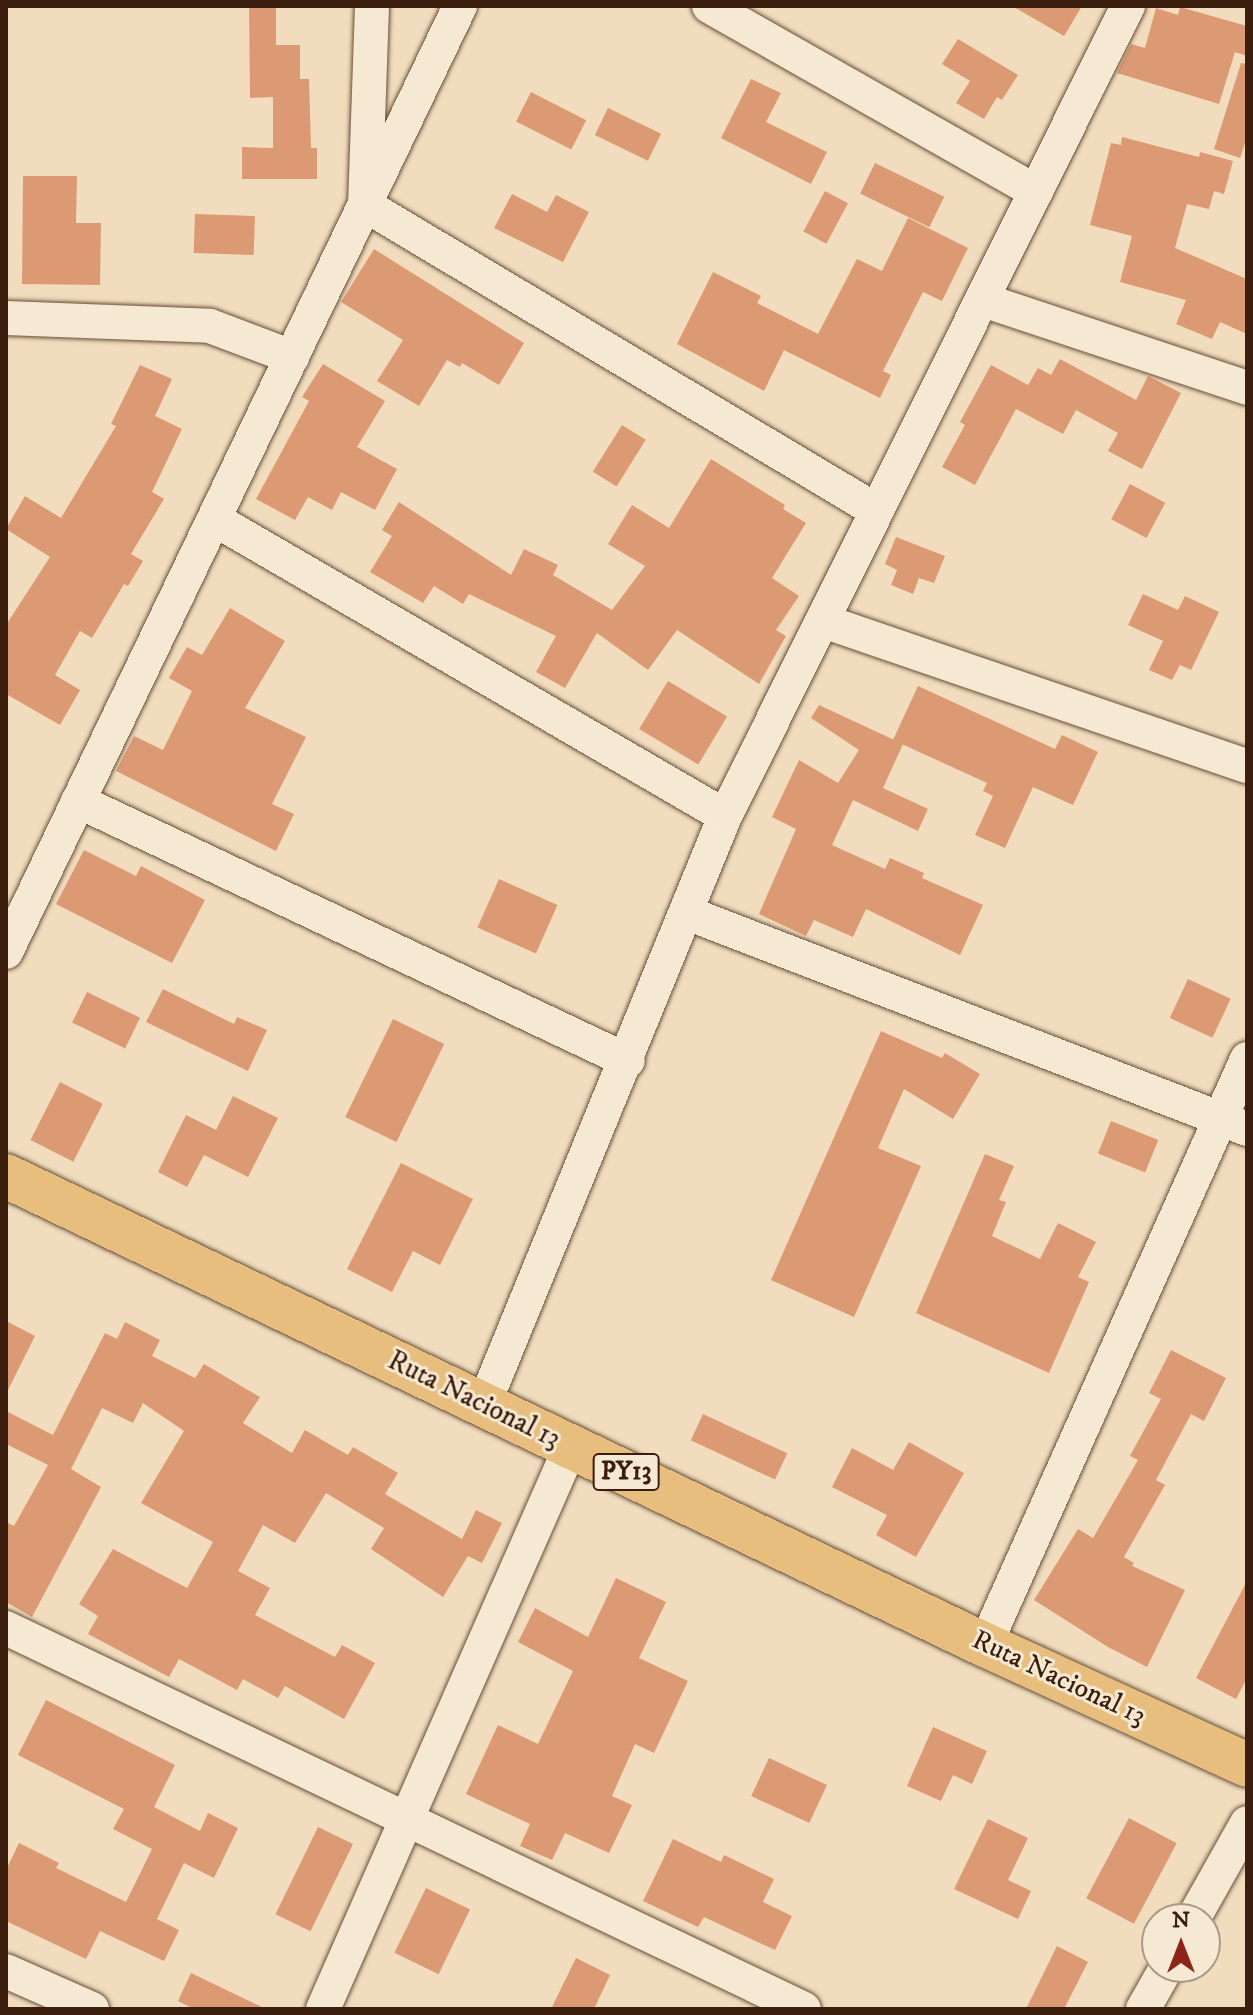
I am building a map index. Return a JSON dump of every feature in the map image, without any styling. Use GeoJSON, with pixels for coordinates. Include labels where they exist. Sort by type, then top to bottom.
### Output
{"type":"FeatureCollection","features":[{"type":"Feature","properties":{"kind":"highway","name":"Ruta Nacional 13"},"geometry":{"type":"LineString","coordinates":[[6,1176],[985,1645],[1247,1765]]}},
{"type":"Feature","properties":{"kind":"street"},"geometry":{"type":"LineString","coordinates":[[365,205],[372,6]]}},
{"type":"Feature","properties":{"kind":"street"},"geometry":{"type":"LineString","coordinates":[[6,952],[460,6]]}},
{"type":"Feature","properties":{"kind":"street"},"geometry":{"type":"LineString","coordinates":[[709,6],[1036,192]]}},
{"type":"Feature","properties":{"kind":"street"},"geometry":{"type":"LineString","coordinates":[[484,1404],[628,1061],[725,816],[1128,6]]}},
{"type":"Feature","properties":{"kind":"street"},"geometry":{"type":"LineString","coordinates":[[365,205],[877,511]]}},
{"type":"Feature","properties":{"kind":"street"},"geometry":{"type":"LineString","coordinates":[[983,300],[1247,388]]}},
{"type":"Feature","properties":{"kind":"street"},"geometry":{"type":"LineString","coordinates":[[6,318],[210,326],[292,357]]}},
{"type":"Feature","properties":{"kind":"street"},"geometry":{"type":"LineString","coordinates":[[214,519],[725,816]]}},
{"type":"Feature","properties":{"kind":"street"},"geometry":{"type":"LineString","coordinates":[[823,621],[1247,766]]}},
{"type":"Feature","properties":{"kind":"street"},"geometry":{"type":"LineString","coordinates":[[78,801],[628,1061]]}},
{"type":"Feature","properties":{"kind":"street"},"geometry":{"type":"LineString","coordinates":[[687,913],[1232,1124]]}},
{"type":"Feature","properties":{"kind":"street"},"geometry":{"type":"LineString","coordinates":[[985,1645],[1232,1124],[1247,1059]]}},
{"type":"Feature","properties":{"kind":"street"},"geometry":{"type":"LineString","coordinates":[[323,2009],[408,1823],[571,1446]]}},
{"type":"Feature","properties":{"kind":"street"},"geometry":{"type":"LineString","coordinates":[[6,1628],[408,1823],[804,2009]]}},
{"type":"Feature","properties":{"kind":"street"},"geometry":{"type":"LineString","coordinates":[[1202,1903],[1247,1823]]}},
{"type":"Feature","properties":{"kind":"street"},"geometry":{"type":"LineString","coordinates":[[6,1971],[92,2009]]}},
{"type":"Feature","properties":{"kind":"street"},"geometry":{"type":"LineString","coordinates":[[1143,2009],[1158,1983]]}},
{"type":"Feature","properties":{"kind":"building"},"geometry":{"type":"Polygon","coordinates":[[[249,6],[276,6],[276,45],[300,45],[300,79],[309,79],[311,148],[317,148],[317,179],[242,179],[242,147],[273,148],[273,97],[250,98],[249,6]]]}},
{"type":"Feature","properties":{"kind":"building"},"geometry":{"type":"Polygon","coordinates":[[[1012,6],[1082,6],[1064,36],[1012,6]]]}},
{"type":"Feature","properties":{"kind":"building"},"geometry":{"type":"Polygon","coordinates":[[[1180,7],[1247,26],[1247,56],[1235,52],[1219,104],[1117,73],[1131,44],[1145,48],[1156,8],[1178,15],[1180,7]]]}},
{"type":"Feature","properties":{"kind":"building"},"geometry":{"type":"Polygon","coordinates":[[[958,39],[1018,75],[1002,100],[997,97],[984,119],[956,103],[970,81],[942,64],[958,39]]]}},
{"type":"Feature","properties":{"kind":"building"},"geometry":{"type":"Polygon","coordinates":[[[1241,63],[1247,64],[1247,137],[1240,158],[1214,149],[1241,63]]]}},
{"type":"Feature","properties":{"kind":"building"},"geometry":{"type":"Polygon","coordinates":[[[751,79],[781,93],[766,122],[827,152],[811,184],[721,138],[751,79]]]}},
{"type":"Feature","properties":{"kind":"building"},"geometry":{"type":"Polygon","coordinates":[[[531,92],[586,120],[571,150],[516,121],[531,92]]]}},
{"type":"Feature","properties":{"kind":"building"},"geometry":{"type":"Polygon","coordinates":[[[608,108],[661,134],[648,161],[595,135],[608,108]]]}},
{"type":"Feature","properties":{"kind":"building"},"geometry":{"type":"Polygon","coordinates":[[[1122,137],[1199,157],[1200,152],[1233,161],[1224,194],[1214,191],[1209,209],[1187,204],[1175,248],[1247,279],[1247,334],[1220,322],[1212,339],[1176,324],[1186,300],[1120,282],[1132,236],[1090,225],[1111,143],[1121,145],[1122,137]]]}},
{"type":"Feature","properties":{"kind":"building"},"geometry":{"type":"Polygon","coordinates":[[[875,163],[944,197],[929,227],[860,194],[875,163]]]}},
{"type":"Feature","properties":{"kind":"building"},"geometry":{"type":"Polygon","coordinates":[[[23,176],[77,176],[76,223],[101,223],[100,285],[22,284],[23,176]]]}},
{"type":"Feature","properties":{"kind":"building"},"geometry":{"type":"Polygon","coordinates":[[[825,191],[848,203],[826,244],[803,232],[825,191]]]}},
{"type":"Feature","properties":{"kind":"building"},"geometry":{"type":"Polygon","coordinates":[[[512,194],[547,212],[556,195],[589,212],[563,262],[494,228],[512,194]]]}},
{"type":"Feature","properties":{"kind":"building"},"geometry":{"type":"Polygon","coordinates":[[[195,214],[255,216],[254,255],[194,253],[195,214]]]}},
{"type":"Feature","properties":{"kind":"building"},"geometry":{"type":"Polygon","coordinates":[[[908,218],[968,248],[942,301],[923,292],[883,371],[891,375],[880,398],[784,350],[764,391],[677,344],[713,272],[761,296],[757,303],[818,334],[857,259],[882,271],[908,218]]]}},
{"type":"Feature","properties":{"kind":"building"},"geometry":{"type":"Polygon","coordinates":[[[374,249],[524,343],[499,385],[462,363],[460,367],[447,360],[419,406],[377,381],[403,340],[341,302],[374,249]]]}},
{"type":"Feature","properties":{"kind":"building"},"geometry":{"type":"Polygon","coordinates":[[[1060,359],[1136,400],[1148,376],[1181,393],[1142,469],[1108,451],[1118,433],[1076,410],[1063,434],[1016,409],[975,485],[942,467],[965,425],[960,422],[991,365],[1028,385],[1038,368],[1051,375],[1060,359]]]}},
{"type":"Feature","properties":{"kind":"building"},"geometry":{"type":"Polygon","coordinates":[[[323,364],[385,401],[357,447],[397,469],[375,510],[341,492],[332,510],[308,497],[295,520],[256,499],[309,401],[302,397],[323,364]]]}},
{"type":"Feature","properties":{"kind":"building"},"geometry":{"type":"Polygon","coordinates":[[[140,365],[172,379],[155,416],[182,429],[152,492],[164,499],[131,554],[143,561],[128,586],[124,584],[92,638],[80,631],[55,675],[80,690],[60,725],[6,694],[6,625],[50,557],[6,529],[25,496],[61,518],[116,426],[111,424],[140,365]]]}},
{"type":"Feature","properties":{"kind":"building"},"geometry":{"type":"Polygon","coordinates":[[[622,425],[646,440],[617,486],[593,472],[622,425]]]}},
{"type":"Feature","properties":{"kind":"building"},"geometry":{"type":"Polygon","coordinates":[[[711,459],[785,505],[783,509],[806,523],[772,578],[799,596],[776,630],[786,636],[759,684],[677,630],[648,670],[597,633],[565,688],[536,672],[556,636],[469,594],[463,604],[434,586],[423,603],[370,572],[392,536],[382,530],[399,502],[511,575],[524,549],[558,565],[553,575],[612,610],[645,566],[608,544],[632,505],[669,528],[711,459]]]}},
{"type":"Feature","properties":{"kind":"building"},"geometry":{"type":"Polygon","coordinates":[[[1130,484],[1165,503],[1147,538],[1111,519],[1130,484]]]}},
{"type":"Feature","properties":{"kind":"building"},"geometry":{"type":"Polygon","coordinates":[[[896,537],[945,556],[934,583],[919,578],[913,594],[891,585],[897,570],[885,564],[896,537]]]}},
{"type":"Feature","properties":{"kind":"building"},"geometry":{"type":"Polygon","coordinates":[[[1143,594],[1178,610],[1185,596],[1219,612],[1191,670],[1180,665],[1172,680],[1149,670],[1163,641],[1128,625],[1143,594]]]}},
{"type":"Feature","properties":{"kind":"building"},"geometry":{"type":"Polygon","coordinates":[[[230,608],[285,641],[245,708],[306,737],[272,804],[294,814],[276,851],[116,771],[134,736],[163,750],[192,691],[169,678],[187,647],[202,655],[230,608]]]}},
{"type":"Feature","properties":{"kind":"building"},"geometry":{"type":"Polygon","coordinates":[[[668,681],[727,717],[698,765],[639,729],[668,681]]]}},
{"type":"Feature","properties":{"kind":"building"},"geometry":{"type":"Polygon","coordinates":[[[918,686],[1055,749],[1062,735],[1098,752],[1073,805],[1033,787],[1005,848],[975,835],[993,796],[983,791],[987,783],[893,740],[918,686]]]}},
{"type":"Feature","properties":{"kind":"building"},"geometry":{"type":"Polygon","coordinates":[[[819,705],[903,744],[883,788],[928,809],[918,831],[853,800],[832,845],[885,869],[890,858],[924,873],[922,878],[983,905],[960,955],[866,909],[853,937],[814,920],[806,936],[759,914],[796,829],[772,817],[799,760],[838,783],[859,750],[811,718],[819,705]]]}},
{"type":"Feature","properties":{"kind":"building"},"geometry":{"type":"Polygon","coordinates":[[[84,850],[136,876],[141,866],[205,900],[172,963],[56,904],[84,850]]]}},
{"type":"Feature","properties":{"kind":"building"},"geometry":{"type":"Polygon","coordinates":[[[499,879],[557,905],[536,953],[477,927],[499,879]]]}},
{"type":"Feature","properties":{"kind":"building"},"geometry":{"type":"Polygon","coordinates":[[[1188,979],[1231,999],[1212,1038],[1170,1018],[1188,979]]]}},
{"type":"Feature","properties":{"kind":"building"},"geometry":{"type":"Polygon","coordinates":[[[163,989],[234,1024],[237,1017],[267,1030],[248,1071],[146,1022],[163,989]]]}},
{"type":"Feature","properties":{"kind":"building"},"geometry":{"type":"Polygon","coordinates":[[[87,992],[140,1018],[125,1048],[72,1023],[87,992]]]}},
{"type":"Feature","properties":{"kind":"building"},"geometry":{"type":"Polygon","coordinates":[[[393,1019],[444,1044],[396,1142],[345,1117],[393,1019]]]}},
{"type":"Feature","properties":{"kind":"building"},"geometry":{"type":"Polygon","coordinates":[[[881,1031],[942,1058],[945,1053],[980,1074],[953,1119],[904,1089],[878,1148],[921,1166],[854,1317],[771,1280],[881,1031]]]}},
{"type":"Feature","properties":{"kind":"building"},"geometry":{"type":"Polygon","coordinates":[[[60,1082],[103,1104],[73,1162],[30,1140],[60,1082]]]}},
{"type":"Feature","properties":{"kind":"building"},"geometry":{"type":"Polygon","coordinates":[[[233,1096],[278,1118],[248,1177],[204,1155],[187,1187],[158,1172],[186,1115],[216,1130],[233,1096]]]}},
{"type":"Feature","properties":{"kind":"building"},"geometry":{"type":"Polygon","coordinates":[[[1111,1121],[1158,1140],[1145,1173],[1098,1153],[1111,1121]]]}},
{"type":"Feature","properties":{"kind":"building"},"geometry":{"type":"Polygon","coordinates":[[[985,1154],[1014,1166],[999,1200],[1006,1202],[992,1236],[1040,1259],[1058,1223],[1096,1242],[1078,1277],[1089,1282],[1049,1373],[916,1313],[985,1154]]]}},
{"type":"Feature","properties":{"kind":"building"},"geometry":{"type":"Polygon","coordinates":[[[401,1163],[473,1199],[440,1265],[413,1251],[392,1292],[347,1269],[401,1163]]]}},
{"type":"Feature","properties":{"kind":"building"},"geometry":{"type":"Polygon","coordinates":[[[6,1321],[35,1336],[6,1394],[6,1321]]]}},
{"type":"Feature","properties":{"kind":"building"},"geometry":{"type":"Polygon","coordinates":[[[125,1322],[160,1340],[152,1356],[195,1378],[204,1364],[260,1397],[243,1423],[292,1453],[305,1430],[348,1455],[353,1447],[398,1473],[385,1494],[462,1539],[476,1510],[502,1523],[482,1563],[468,1556],[443,1597],[371,1549],[384,1528],[326,1493],[295,1543],[263,1525],[238,1571],[270,1588],[255,1615],[335,1657],[342,1645],[375,1663],[344,1719],[285,1686],[278,1698],[243,1679],[237,1690],[179,1659],[169,1677],[88,1634],[98,1616],[79,1604],[113,1549],[187,1588],[213,1542],[141,1503],[184,1431],[143,1403],[133,1423],[102,1408],[71,1469],[101,1487],[32,1617],[6,1602],[6,1522],[14,1526],[48,1465],[6,1444],[6,1411],[53,1435],[105,1333],[117,1339],[125,1322]]]}},
{"type":"Feature","properties":{"kind":"building"},"geometry":{"type":"Polygon","coordinates":[[[1171,1350],[1226,1378],[1204,1421],[1191,1414],[1156,1480],[1165,1485],[1124,1557],[1134,1563],[1132,1566],[1185,1590],[1147,1667],[1108,1647],[1034,1600],[1078,1529],[1093,1538],[1138,1460],[1130,1456],[1161,1399],[1149,1393],[1171,1350]]]}},
{"type":"Feature","properties":{"kind":"building"},"geometry":{"type":"Polygon","coordinates":[[[703,1414],[787,1453],[775,1480],[691,1440],[703,1414]]]}},
{"type":"Feature","properties":{"kind":"building"},"geometry":{"type":"Polygon","coordinates":[[[909,1442],[964,1473],[916,1557],[876,1535],[887,1515],[832,1487],[852,1448],[893,1470],[909,1442]]]}},
{"type":"Feature","properties":{"kind":"building"},"geometry":{"type":"Polygon","coordinates":[[[616,1578],[666,1602],[639,1658],[688,1681],[654,1753],[635,1744],[612,1796],[632,1805],[609,1853],[565,1833],[552,1860],[520,1846],[530,1824],[466,1794],[498,1725],[538,1744],[573,1671],[518,1642],[535,1608],[588,1637],[616,1578]]]}},
{"type":"Feature","properties":{"kind":"building"},"geometry":{"type":"Polygon","coordinates":[[[1247,1581],[1247,1678],[1236,1699],[1196,1678],[1247,1581]]]}},
{"type":"Feature","properties":{"kind":"building"},"geometry":{"type":"Polygon","coordinates":[[[46,1700],[175,1765],[154,1807],[200,1831],[208,1813],[238,1828],[214,1878],[184,1863],[157,1919],[179,1930],[164,1961],[100,1931],[86,1959],[6,1921],[6,1870],[19,1843],[59,1863],[56,1868],[126,1902],[152,1849],[113,1829],[124,1809],[18,1755],[46,1700]]]}},
{"type":"Feature","properties":{"kind":"building"},"geometry":{"type":"Polygon","coordinates":[[[933,1727],[987,1751],[972,1784],[953,1775],[941,1801],[907,1786],[933,1727]]]}},
{"type":"Feature","properties":{"kind":"building"},"geometry":{"type":"Polygon","coordinates":[[[769,1758],[827,1785],[809,1823],[751,1796],[769,1758]]]}},
{"type":"Feature","properties":{"kind":"building"},"geometry":{"type":"Polygon","coordinates":[[[1129,1818],[1177,1843],[1145,1903],[1141,1903],[1141,1910],[1134,1924],[1086,1898],[1129,1818]]]}},
{"type":"Feature","properties":{"kind":"building"},"geometry":{"type":"Polygon","coordinates":[[[988,1819],[1028,1838],[1008,1880],[1031,1891],[1018,1919],[954,1889],[988,1819]]]}},
{"type":"Feature","properties":{"kind":"building"},"geometry":{"type":"Polygon","coordinates":[[[318,1827],[353,1844],[311,1931],[275,1914],[318,1827]]]}},
{"type":"Feature","properties":{"kind":"building"},"geometry":{"type":"Polygon","coordinates":[[[673,1839],[721,1862],[724,1855],[774,1879],[763,1902],[792,1916],[775,1950],[704,1917],[698,1927],[643,1901],[673,1839]]]}},
{"type":"Feature","properties":{"kind":"building"},"geometry":{"type":"Polygon","coordinates":[[[426,1888],[470,1909],[438,1974],[394,1953],[426,1888]]]}},
{"type":"Feature","properties":{"kind":"building"},"geometry":{"type":"Polygon","coordinates":[[[1057,1946],[1088,1962],[1064,2009],[1026,2009],[1057,1946]]]}},
{"type":"Feature","properties":{"kind":"building"},"geometry":{"type":"Polygon","coordinates":[[[576,1958],[610,1975],[594,2009],[551,2009],[576,1958]]]}},
{"type":"Feature","properties":{"kind":"building"},"geometry":{"type":"Polygon","coordinates":[[[191,1973],[266,2009],[194,2009],[178,2001],[191,1973]]]}}]}
